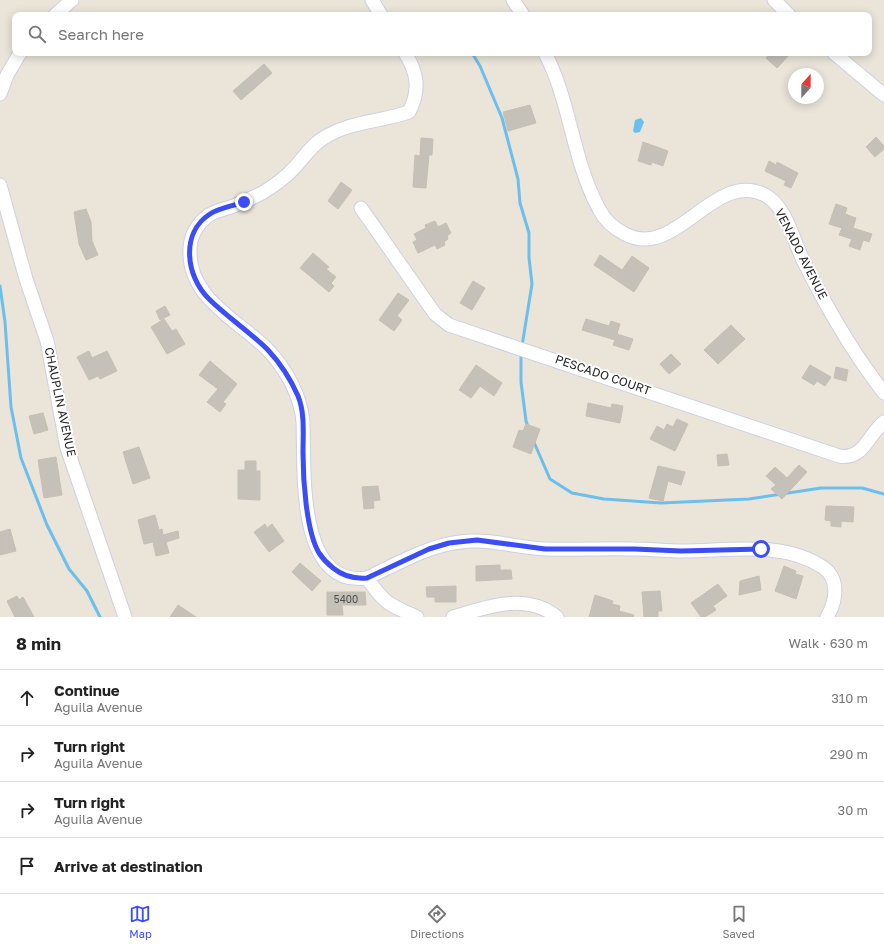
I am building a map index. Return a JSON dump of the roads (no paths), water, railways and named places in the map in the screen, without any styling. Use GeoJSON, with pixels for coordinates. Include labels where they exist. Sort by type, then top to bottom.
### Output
{"type":"FeatureCollection","features":[{"type":"Feature","properties":{"kind":"street"},"geometry":{"type":"LineString","coordinates":[[58,12],[72,0]]}},
{"type":"Feature","properties":{"kind":"street"},"geometry":{"type":"LineString","coordinates":[[372,0],[379,12]]}},
{"type":"Feature","properties":{"kind":"street"},"geometry":{"type":"LineString","coordinates":[[513,0],[521,12]]}},
{"type":"Feature","properties":{"kind":"street"},"geometry":{"type":"LineString","coordinates":[[774,0],[786,12]]}},
{"type":"Feature","properties":{"kind":"street"},"geometry":{"type":"LineString","coordinates":[[0,94],[7,75],[18,56]]}},
{"type":"Feature","properties":{"kind":"street"},"geometry":{"type":"LineString","coordinates":[[406,56],[416,78],[416,99],[409,112],[353,124],[330,134],[310,149],[296,167],[276,184],[244,202],[210,214],[194,232],[190,242],[190,264],[201,290],[208,299],[268,350],[278,363],[298,397],[303,422],[303,463],[310,529],[319,553],[337,571],[358,579],[367,578],[429,549],[449,543],[477,540],[545,549],[634,549],[681,551],[761,549],[801,557],[828,572],[836,595],[832,609],[827,617]]}},
{"type":"Feature","properties":{"kind":"street","name":"VENADO AVENUE"},"geometry":{"type":"LineString","coordinates":[[546,56],[558,83],[566,108],[583,175],[591,195],[609,224],[627,235],[652,238],[685,223],[714,201],[733,192],[749,191],[765,195],[776,204],[782,213],[804,261],[837,324],[884,393]]}},
{"type":"Feature","properties":{"kind":"street"},"geometry":{"type":"LineString","coordinates":[[838,56],[884,95]]}},
{"type":"Feature","properties":{"kind":"street","name":"CHAUPLIN AVENUE"},"geometry":{"type":"LineString","coordinates":[[0,185],[26,279],[47,341],[67,448],[125,617]]}},
{"type":"Feature","properties":{"kind":"street","name":"PESCADO COURT"},"geometry":{"type":"LineString","coordinates":[[361,208],[435,314],[449,325],[839,456],[850,457],[858,453],[884,422]]}},
{"type":"Feature","properties":{"kind":"street"},"geometry":{"type":"LineString","coordinates":[[367,578],[381,598],[398,609],[417,617]]}},
{"type":"Feature","properties":{"kind":"street"},"geometry":{"type":"LineString","coordinates":[[453,617],[490,606],[522,603],[545,609],[557,617]]}},
{"type":"Feature","properties":{"kind":"water"},"geometry":{"type":"Polygon","coordinates":[[[641,118],[644,122],[640,132],[635,133],[633,131],[635,120],[641,118]]]}},
{"type":"Feature","properties":{"kind":"waterway"},"geometry":{"type":"LineString","coordinates":[[474,56],[480,66],[502,118],[518,179],[520,203],[529,233],[529,258],[532,284],[522,346]]}},
{"type":"Feature","properties":{"kind":"waterway"},"geometry":{"type":"LineString","coordinates":[[0,286],[5,322],[11,407],[21,458],[47,525],[69,569],[87,591],[100,617]]}},
{"type":"Feature","properties":{"kind":"waterway"},"geometry":{"type":"LineString","coordinates":[[521,353],[521,382],[528,427]]}},
{"type":"Feature","properties":{"kind":"waterway"},"geometry":{"type":"LineString","coordinates":[[533,440],[550,479],[572,493],[604,499],[661,503],[749,499],[821,488],[862,488],[884,494]]}}]}
